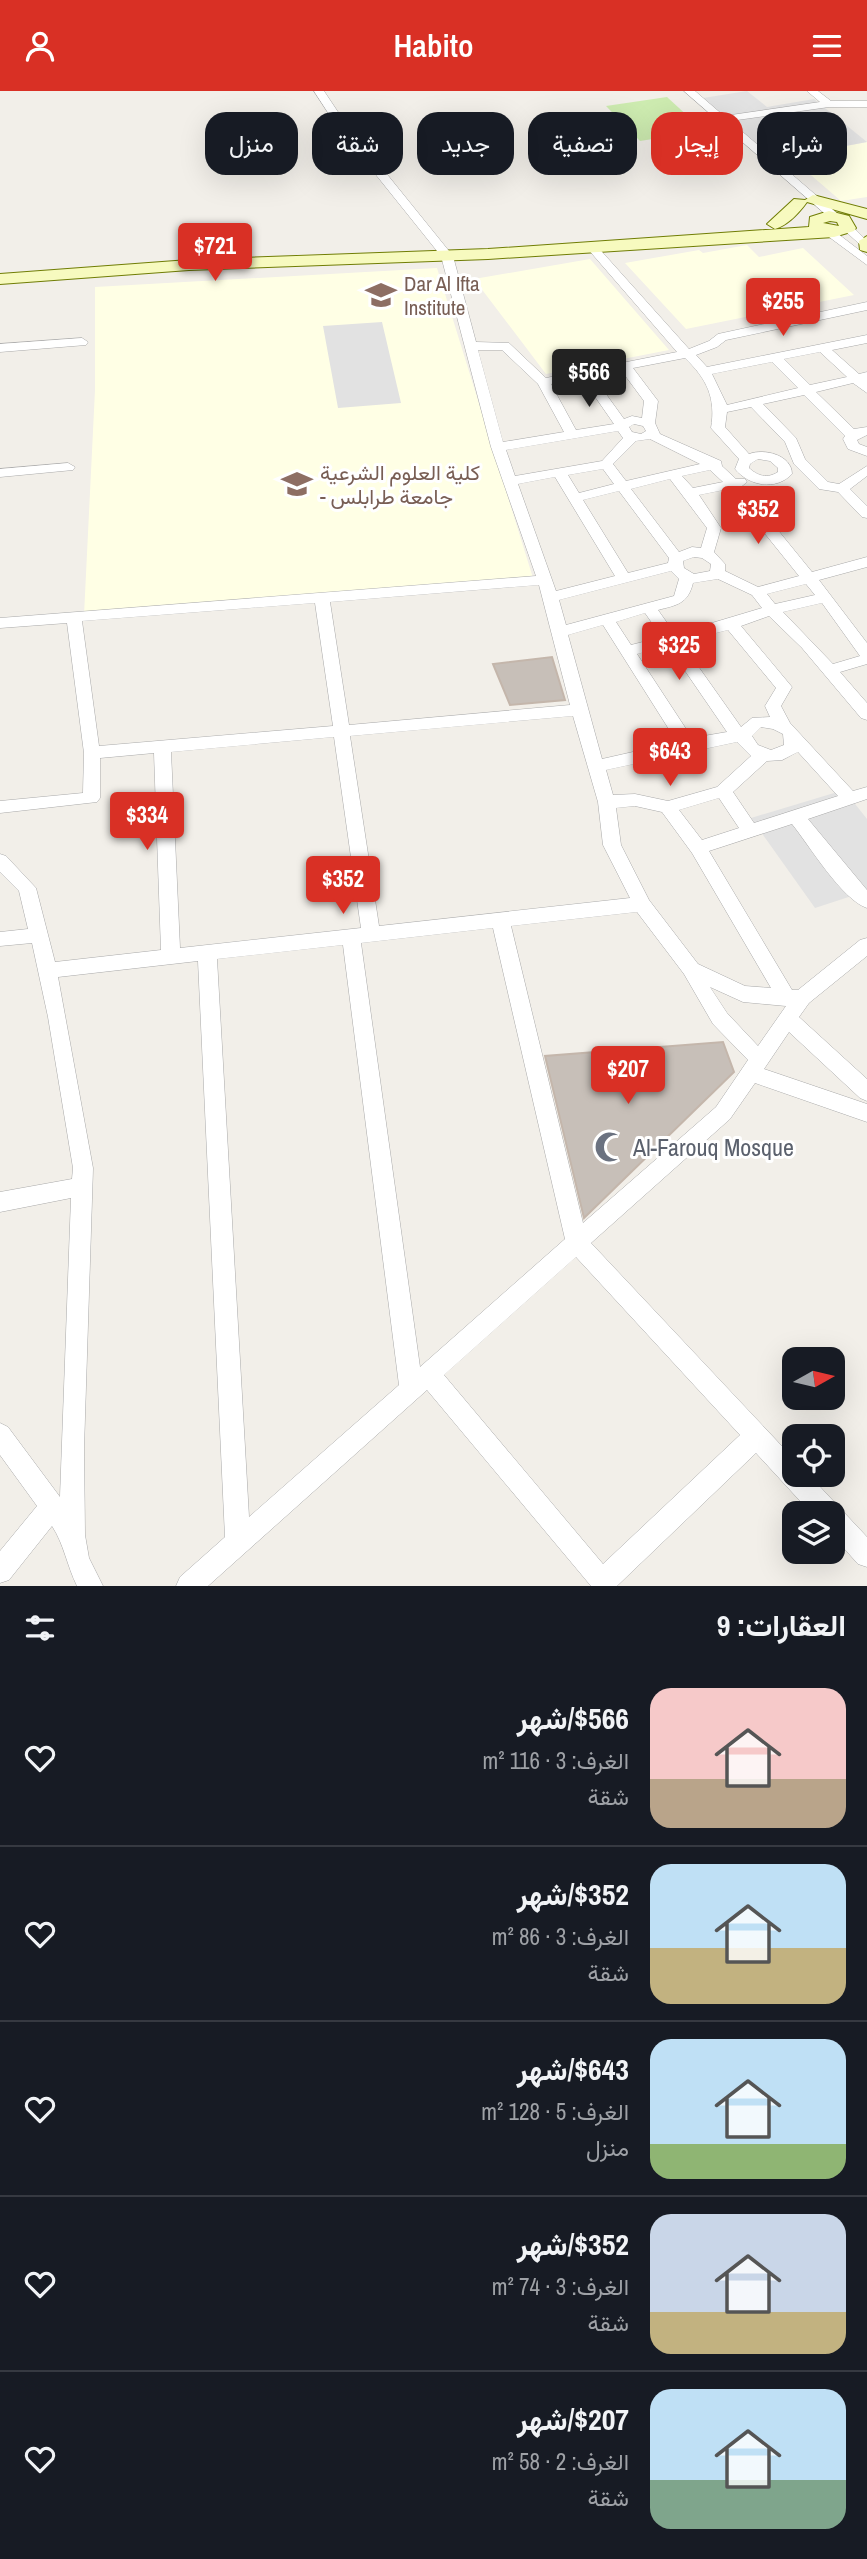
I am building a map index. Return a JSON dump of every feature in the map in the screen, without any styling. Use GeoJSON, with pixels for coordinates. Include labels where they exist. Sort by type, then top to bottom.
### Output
{"type":"FeatureCollection","features":[{"type":"Feature","properties":{"kind":"street"},"geometry":{"type":"LineString","coordinates":[[319,91],[340,123],[440,254],[471,346],[498,447],[551,597],[579,711],[607,802],[612,845],[642,904],[691,969],[710,1009],[740,1042],[755,1066],[867,1113]]}},
{"type":"Feature","properties":{"kind":"street"},"geometry":{"type":"LineString","coordinates":[[676,91],[747,156],[832,224],[848,246]]}},
{"type":"Feature","properties":{"kind":"street"},"geometry":{"type":"LineString","coordinates":[[689,91],[712,112]]}},
{"type":"Feature","properties":{"kind":"street"},"geometry":{"type":"LineString","coordinates":[[812,91],[829,104]]}},
{"type":"Feature","properties":{"kind":"street"},"geometry":{"type":"LineString","coordinates":[[743,116],[829,104],[867,104]]}},
{"type":"Feature","properties":{"kind":"street"},"geometry":{"type":"LineString","coordinates":[[743,139],[757,151]]}},
{"type":"Feature","properties":{"kind":"street"},"geometry":{"type":"LineString","coordinates":[[747,156],[757,154]]}},
{"type":"Feature","properties":{"kind":"street"},"geometry":{"type":"LineString","coordinates":[[781,175],[832,224],[867,249]]}},
{"type":"Feature","properties":{"kind":"street"},"geometry":{"type":"LineString","coordinates":[[775,224],[806,201],[867,215]]}},
{"type":"Feature","properties":{"kind":"street"},"geometry":{"type":"LineString","coordinates":[[487,250],[591,246],[791,232],[867,215]]}},
{"type":"Feature","properties":{"kind":"street"},"geometry":{"type":"LineString","coordinates":[[0,279],[189,265],[440,254],[775,224],[867,225]]}},
{"type":"Feature","properties":{"kind":"street"},"geometry":{"type":"LineString","coordinates":[[791,232],[867,249]]}},
{"type":"Feature","properties":{"kind":"street"},"geometry":{"type":"LineString","coordinates":[[591,246],[680,348],[689,353],[706,371],[721,410],[718,428],[744,458]]}},
{"type":"Feature","properties":{"kind":"street"},"geometry":{"type":"LineString","coordinates":[[542,382],[689,353],[713,344],[722,337],[867,306]]}},
{"type":"Feature","properties":{"kind":"street"},"geometry":{"type":"LineString","coordinates":[[706,371],[867,339]]}},
{"type":"Feature","properties":{"kind":"street"},"geometry":{"type":"LineString","coordinates":[[0,348],[82,342]]}},
{"type":"Feature","properties":{"kind":"street"},"geometry":{"type":"LineString","coordinates":[[471,346],[505,346],[542,382],[572,435]]}},
{"type":"Feature","properties":{"kind":"street"},"geometry":{"type":"LineString","coordinates":[[822,348],[861,377],[867,389]]}},
{"type":"Feature","properties":{"kind":"street"},"geometry":{"type":"LineString","coordinates":[[775,357],[852,435]]}},
{"type":"Feature","properties":{"kind":"street"},"geometry":{"type":"LineString","coordinates":[[624,365],[651,401],[650,429]]}},
{"type":"Feature","properties":{"kind":"street"},"geometry":{"type":"LineString","coordinates":[[584,372],[627,432]]}},
{"type":"Feature","properties":{"kind":"street"},"geometry":{"type":"LineString","coordinates":[[721,410],[861,377]]}},
{"type":"Feature","properties":{"kind":"street"},"geometry":{"type":"LineString","coordinates":[[753,403],[791,441],[799,461],[824,486],[842,488],[867,514]]}},
{"type":"Feature","properties":{"kind":"street"},"geometry":{"type":"LineString","coordinates":[[510,481],[606,464],[632,420],[713,465],[732,483],[807,579],[859,629],[867,657],[830,670]]}},
{"type":"Feature","properties":{"kind":"street"},"geometry":{"type":"LineString","coordinates":[[852,435],[867,431]]}},
{"type":"Feature","properties":{"kind":"street"},"geometry":{"type":"LineString","coordinates":[[498,447],[572,435],[627,432]]}},
{"type":"Feature","properties":{"kind":"street"},"geometry":{"type":"LineString","coordinates":[[852,435],[850,439],[853,446],[867,452]]}},
{"type":"Feature","properties":{"kind":"street"},"geometry":{"type":"LineString","coordinates":[[575,498],[744,458],[768,456],[783,463],[799,461]]}},
{"type":"Feature","properties":{"kind":"street"},"geometry":{"type":"LineString","coordinates":[[744,458],[741,465],[744,473],[759,480]]}},
{"type":"Feature","properties":{"kind":"street"},"geometry":{"type":"LineString","coordinates":[[690,493],[732,483],[772,481],[782,477],[786,471],[783,463]]}},
{"type":"Feature","properties":{"kind":"street"},"geometry":{"type":"LineString","coordinates":[[560,632],[679,599],[683,594],[687,577],[606,464]]}},
{"type":"Feature","properties":{"kind":"street"},"geometry":{"type":"LineString","coordinates":[[0,473],[68,467]]}},
{"type":"Feature","properties":{"kind":"street"},"geometry":{"type":"LineString","coordinates":[[842,488],[867,470]]}},
{"type":"Feature","properties":{"kind":"street"},"geometry":{"type":"LineString","coordinates":[[559,472],[624,579]]}},
{"type":"Feature","properties":{"kind":"street"},"geometry":{"type":"LineString","coordinates":[[673,474],[714,528],[706,554]]}},
{"type":"Feature","properties":{"kind":"street"},"geometry":{"type":"LineString","coordinates":[[551,597],[624,579],[676,562],[692,552],[706,554],[716,560],[717,573]]}},
{"type":"Feature","properties":{"kind":"street"},"geometry":{"type":"LineString","coordinates":[[757,592],[867,562]]}},
{"type":"Feature","properties":{"kind":"street"},"geometry":{"type":"LineString","coordinates":[[687,577],[707,578],[717,573]]}},
{"type":"Feature","properties":{"kind":"street"},"geometry":{"type":"LineString","coordinates":[[717,573],[757,592],[795,631],[867,714]]}},
{"type":"Feature","properties":{"kind":"street"},"geometry":{"type":"LineString","coordinates":[[0,623],[544,580]]}},
{"type":"Feature","properties":{"kind":"street"},"geometry":{"type":"LineString","coordinates":[[322,598],[341,730],[361,934],[420,1381],[597,1576],[607,1578],[756,1436]]}},
{"type":"Feature","properties":{"kind":"street"},"geometry":{"type":"LineString","coordinates":[[629,651],[824,598]]}},
{"type":"Feature","properties":{"kind":"street"},"geometry":{"type":"LineString","coordinates":[[649,608],[748,746],[762,755],[772,756],[787,752],[794,742],[773,706],[785,687],[731,624]]}},
{"type":"Feature","properties":{"kind":"street"},"geometry":{"type":"LineString","coordinates":[[0,807],[91,798],[92,753],[74,619]]}},
{"type":"Feature","properties":{"kind":"street"},"geometry":{"type":"LineString","coordinates":[[607,620],[688,745]]}},
{"type":"Feature","properties":{"kind":"street"},"geometry":{"type":"LineString","coordinates":[[92,753],[579,711]]}},
{"type":"Feature","properties":{"kind":"street"},"geometry":{"type":"LineString","coordinates":[[596,766],[741,735],[758,722],[788,731],[844,790],[848,799]]}},
{"type":"Feature","properties":{"kind":"street"},"geometry":{"type":"LineString","coordinates":[[162,747],[171,956]]}},
{"type":"Feature","properties":{"kind":"street"},"geometry":{"type":"LineString","coordinates":[[607,802],[635,800],[668,807],[723,791],[762,755]]}},
{"type":"Feature","properties":{"kind":"street"},"geometry":{"type":"LineString","coordinates":[[723,791],[750,831]]}},
{"type":"Feature","properties":{"kind":"street"},"geometry":{"type":"LineString","coordinates":[[698,848],[867,793]]}},
{"type":"Feature","properties":{"kind":"street"},"geometry":{"type":"LineString","coordinates":[[668,807],[698,848],[792,1005],[867,1092]]}},
{"type":"Feature","properties":{"kind":"street"},"geometry":{"type":"LineString","coordinates":[[796,816],[849,884],[867,901]]}},
{"type":"Feature","properties":{"kind":"street"},"geometry":{"type":"LineString","coordinates":[[0,862],[27,888],[40,935],[49,970],[83,1168],[72,1448],[73,1535],[77,1560],[90,1586]]}},
{"type":"Feature","properties":{"kind":"street"},"geometry":{"type":"LineString","coordinates":[[849,884],[867,880]]}},
{"type":"Feature","properties":{"kind":"street"},"geometry":{"type":"LineString","coordinates":[[49,970],[642,904]]}},
{"type":"Feature","properties":{"kind":"street"},"geometry":{"type":"LineString","coordinates":[[500,919],[576,1243],[817,1501]]}},
{"type":"Feature","properties":{"kind":"street"},"geometry":{"type":"LineString","coordinates":[[0,939],[40,935]]}},
{"type":"Feature","properties":{"kind":"street"},"geometry":{"type":"LineString","coordinates":[[189,1586],[723,1113],[792,1005],[867,945]]}},
{"type":"Feature","properties":{"kind":"street"},"geometry":{"type":"LineString","coordinates":[[207,951],[238,1542]]}},
{"type":"Feature","properties":{"kind":"street"},"geometry":{"type":"LineString","coordinates":[[691,969],[743,994],[792,1005]]}},
{"type":"Feature","properties":{"kind":"street"},"geometry":{"type":"LineString","coordinates":[[0,1202],[82,1187]]}},
{"type":"Feature","properties":{"kind":"street"},"geometry":{"type":"LineString","coordinates":[[0,1435],[73,1535]]}},
{"type":"Feature","properties":{"kind":"street"},"geometry":{"type":"LineString","coordinates":[[0,1571],[52,1506]]}},
{"type":"Feature","properties":{"kind":"street"},"geometry":{"type":"LineString","coordinates":[[845,1531],[867,1555]]}},
{"type":"Feature","properties":{"kind":"shaded area"},"geometry":{"type":"Polygon","coordinates":[[[747,91],[767,107],[814,99],[830,112],[757,112],[757,145],[743,133],[743,112],[719,112],[703,98],[747,91]]]}},
{"type":"Feature","properties":{"kind":"shaded area"},"geometry":{"type":"Polygon","coordinates":[[[847,126],[867,142],[847,146],[847,126]]]}},
{"type":"Feature","properties":{"kind":"shaded area"},"geometry":{"type":"Polygon","coordinates":[[[867,142],[867,197],[841,201],[811,175],[847,175],[847,146],[867,142]]]}},
{"type":"Feature","properties":{"kind":"shaded area"},"geometry":{"type":"Polygon","coordinates":[[[747,245],[759,257],[803,248],[854,295],[686,329],[625,263],[699,250],[703,253],[747,245]]]}},
{"type":"Feature","properties":{"kind":"shaded area"},"geometry":{"type":"Polygon","coordinates":[[[590,259],[669,350],[546,374],[474,279],[590,259]]]}},
{"type":"Feature","properties":{"kind":"shaded area","name":"كلية العلوم الشرعية - جامعة طرابلس"},"geometry":{"type":"Polygon","coordinates":[[[437,268],[533,578],[84,615],[95,390],[95,287],[437,268]]]}},
{"type":"Feature","properties":{"kind":"shaded area"},"geometry":{"type":"Polygon","coordinates":[[[382,322],[401,403],[338,408],[323,326],[382,322]]]}},
{"type":"Feature","properties":{"kind":"shaded area"},"geometry":{"type":"Polygon","coordinates":[[[844,790],[867,819],[867,891],[815,908],[751,818],[844,790]]]}},
{"type":"Feature","properties":{"kind":"green space"},"geometry":{"type":"Polygon","coordinates":[[[667,97],[683,112],[651,112],[651,139],[640,141],[637,138],[637,112],[612,112],[606,106],[667,97]]]}},
{"type":"Feature","properties":{"kind":"building"},"geometry":{"type":"Polygon","coordinates":[[[552,657],[565,700],[510,705],[493,664],[552,657]]]}},
{"type":"Feature","properties":{"kind":"building","name":"Al-Farouq Mosque"},"geometry":{"type":"Polygon","coordinates":[[[723,1042],[734,1072],[584,1218],[545,1056],[723,1042]]]}},
{"type":"Feature","properties":{"kind":"place","name":"Dar Al Ifta Institute"},"geometry":{"type":"Point","coordinates":[381,295]}},
{"type":"Feature","properties":{"kind":"place","name":"كلية العلوم الشرعية - جامعة طرابلس"},"geometry":{"type":"Point","coordinates":[297,484]}},
{"type":"Feature","properties":{"kind":"place","name":"Al-Farouq Mosque"},"geometry":{"type":"Point","coordinates":[610,1147]}}]}
